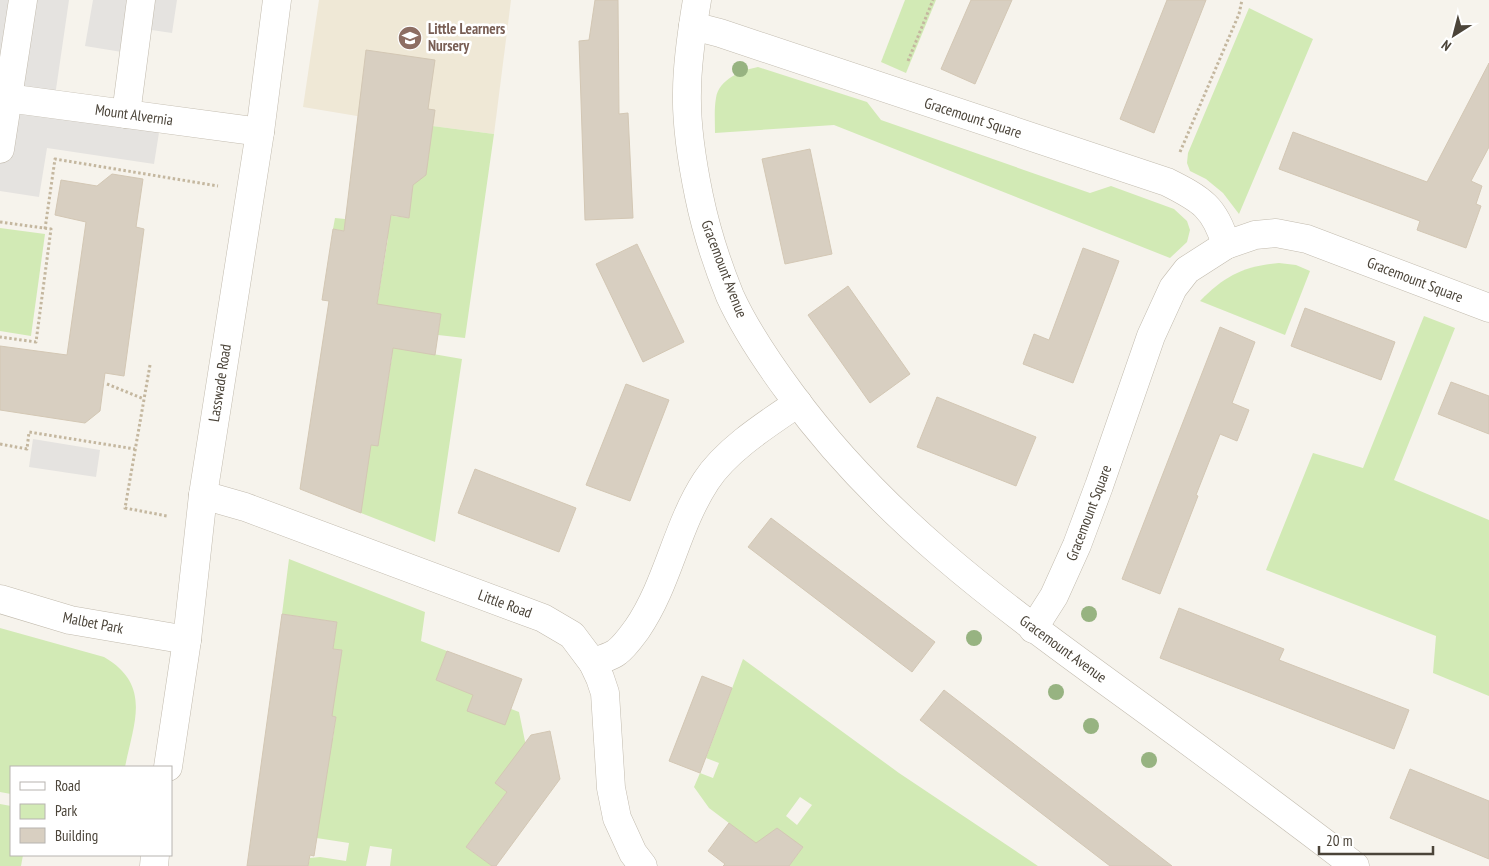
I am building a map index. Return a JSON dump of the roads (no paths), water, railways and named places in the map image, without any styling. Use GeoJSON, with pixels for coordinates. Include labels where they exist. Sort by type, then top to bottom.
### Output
{"type":"FeatureCollection","features":[{"type":"Feature","properties":{"kind":"street"},"geometry":{"type":"LineString","coordinates":[[0,149],[23,0]]}},
{"type":"Feature","properties":{"kind":"street"},"geometry":{"type":"LineString","coordinates":[[126,114],[141,0]]}},
{"type":"Feature","properties":{"kind":"street","name":"Lasswade Road"},"geometry":{"type":"LineString","coordinates":[[168,766],[187,640],[201,508],[260,132],[277,0]]}},
{"type":"Feature","properties":{"kind":"street","name":"Gracemount Square"},"geometry":{"type":"LineString","coordinates":[[695,13],[729,36],[1167,182],[1202,201],[1221,228],[1226,245]]}},
{"type":"Feature","properties":{"kind":"street","name":"Gracemount Avenue"},"geometry":{"type":"LineString","coordinates":[[695,13],[686,93],[691,156],[706,227],[730,296],[748,330],[772,368],[798,403],[851,468],[904,521],[968,578],[1355,866]]}},
{"type":"Feature","properties":{"kind":"street","name":"Mount Alvernia"},"geometry":{"type":"LineString","coordinates":[[7,98],[260,132]]}},
{"type":"Feature","properties":{"kind":"street","name":"Gracemount Square"},"geometry":{"type":"LineString","coordinates":[[1034,628],[1054,596],[1077,545],[1100,486],[1151,336],[1173,288],[1187,270],[1226,245],[1255,235],[1276,233],[1307,239],[1488,304]]}},
{"type":"Feature","properties":{"kind":"street"},"geometry":{"type":"LineString","coordinates":[[593,662],[617,652],[631,638],[646,616],[706,481],[745,440],[798,403]]}},
{"type":"Feature","properties":{"kind":"street","name":"Little Road"},"geometry":{"type":"LineString","coordinates":[[201,508],[245,507],[544,618],[572,635],[593,662],[605,693],[611,788],[617,818],[634,853],[643,866]]}},
{"type":"Feature","properties":{"kind":"street","name":"Malbet Park"},"geometry":{"type":"LineString","coordinates":[[0,599],[70,620],[187,640]]}},
{"type":"Feature","properties":{"kind":"place","name":"Little Learners Nursery"},"geometry":{"type":"Point","coordinates":[410,38]}}]}
